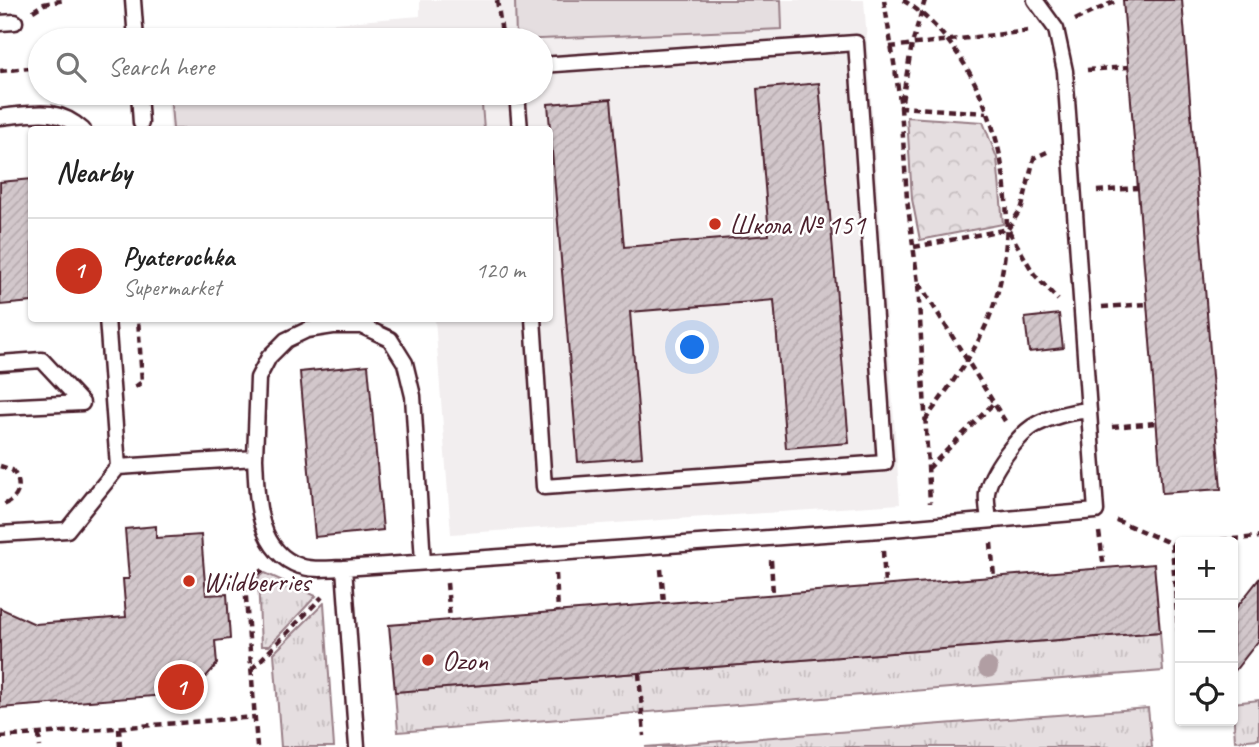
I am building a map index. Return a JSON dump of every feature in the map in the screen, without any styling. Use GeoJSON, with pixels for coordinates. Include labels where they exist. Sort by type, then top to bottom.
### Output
{"type":"FeatureCollection","features":[{"type":"Feature","properties":{"kind":"lane"},"geometry":{"type":"LineString","coordinates":[[133,0],[135,28]]}},
{"type":"Feature","properties":{"kind":"lane"},"geometry":{"type":"LineString","coordinates":[[423,562],[413,396],[405,363],[390,340],[362,326],[333,326],[307,330],[286,340],[269,357],[258,378],[255,458],[258,509],[267,535],[281,557],[303,568],[344,568],[881,530],[1096,511],[1065,71],[1056,29],[1035,0]]}},
{"type":"Feature","properties":{"kind":"lane"},"geometry":{"type":"LineString","coordinates":[[533,322],[544,487],[885,463],[856,43],[553,64]]}},
{"type":"Feature","properties":{"kind":"lane"},"geometry":{"type":"LineString","coordinates":[[140,105],[141,123]]}},
{"type":"Feature","properties":{"kind":"lane"},"geometry":{"type":"LineString","coordinates":[[518,105],[520,126]]}},
{"type":"Feature","properties":{"kind":"lane"},"geometry":{"type":"LineString","coordinates":[[0,117],[51,113],[70,118],[79,126]]}},
{"type":"Feature","properties":{"kind":"lane"},"geometry":{"type":"LineString","coordinates":[[0,534],[66,530],[118,467],[107,322]]}},
{"type":"Feature","properties":{"kind":"lane"},"geometry":{"type":"LineString","coordinates":[[0,363],[42,360],[82,403],[0,407]]}},
{"type":"Feature","properties":{"kind":"lane"},"geometry":{"type":"LineString","coordinates":[[989,520],[987,493],[996,469],[1018,440],[1034,425],[1063,414],[1089,410]]}},
{"type":"Feature","properties":{"kind":"lane"},"geometry":{"type":"LineString","coordinates":[[118,467],[255,458]]}},
{"type":"Feature","properties":{"kind":"lane"},"geometry":{"type":"LineString","coordinates":[[344,568],[357,747]]}},
{"type":"Feature","properties":{"kind":"path"},"geometry":{"type":"LineString","coordinates":[[7,23],[44,4],[64,0]]}},
{"type":"Feature","properties":{"kind":"path"},"geometry":{"type":"LineString","coordinates":[[497,0],[501,28]]}},
{"type":"Feature","properties":{"kind":"path"},"geometry":{"type":"LineString","coordinates":[[884,0],[901,107],[907,199],[918,283],[932,525]]}},
{"type":"Feature","properties":{"kind":"path"},"geometry":{"type":"LineString","coordinates":[[903,0],[921,11],[947,39],[969,73],[1002,155],[1008,205],[1008,229],[999,283],[987,323],[966,362],[925,419]]}},
{"type":"Feature","properties":{"kind":"path"},"geometry":{"type":"LineString","coordinates":[[901,107],[912,44],[925,0]]}},
{"type":"Feature","properties":{"kind":"path"},"geometry":{"type":"LineString","coordinates":[[890,47],[1056,29],[1118,0]]}},
{"type":"Feature","properties":{"kind":"path"},"geometry":{"type":"LineString","coordinates":[[1065,71],[1128,67]]}},
{"type":"Feature","properties":{"kind":"path"},"geometry":{"type":"LineString","coordinates":[[0,71],[28,68]]}},
{"type":"Feature","properties":{"kind":"path"},"geometry":{"type":"LineString","coordinates":[[901,107],[987,113]]}},
{"type":"Feature","properties":{"kind":"path"},"geometry":{"type":"LineString","coordinates":[[914,247],[1008,229],[1022,207],[1034,158]]}},
{"type":"Feature","properties":{"kind":"path"},"geometry":{"type":"LineString","coordinates":[[1074,193],[1138,188]]}},
{"type":"Feature","properties":{"kind":"path"},"geometry":{"type":"LineString","coordinates":[[1008,229],[1034,274],[1063,306],[1082,308],[1147,304]]}},
{"type":"Feature","properties":{"kind":"path"},"geometry":{"type":"LineString","coordinates":[[918,283],[1018,440]]}},
{"type":"Feature","properties":{"kind":"path"},"geometry":{"type":"LineString","coordinates":[[928,469],[993,404]]}},
{"type":"Feature","properties":{"kind":"path"},"geometry":{"type":"LineString","coordinates":[[1091,428],[1156,423]]}},
{"type":"Feature","properties":{"kind":"path"},"geometry":{"type":"LineString","coordinates":[[0,466],[12,470],[19,484],[18,495],[11,503],[0,506]]}},
{"type":"Feature","properties":{"kind":"path"},"geometry":{"type":"LineString","coordinates":[[1096,511],[1172,544],[1176,600]]}},
{"type":"Feature","properties":{"kind":"path"},"geometry":{"type":"LineString","coordinates":[[1096,511],[1104,568]]}},
{"type":"Feature","properties":{"kind":"path"},"geometry":{"type":"LineString","coordinates":[[989,520],[994,576]]}},
{"type":"Feature","properties":{"kind":"path"},"geometry":{"type":"LineString","coordinates":[[881,530],[885,585]]}},
{"type":"Feature","properties":{"kind":"path"},"geometry":{"type":"LineString","coordinates":[[769,537],[773,594]]}},
{"type":"Feature","properties":{"kind":"path"},"geometry":{"type":"LineString","coordinates":[[1238,539],[1259,537]]}},
{"type":"Feature","properties":{"kind":"path"},"geometry":{"type":"LineString","coordinates":[[659,544],[664,603]]}},
{"type":"Feature","properties":{"kind":"path"},"geometry":{"type":"LineString","coordinates":[[554,552],[558,611]]}},
{"type":"Feature","properties":{"kind":"path"},"geometry":{"type":"LineString","coordinates":[[445,561],[450,620]]}},
{"type":"Feature","properties":{"kind":"path"},"geometry":{"type":"LineString","coordinates":[[252,669],[323,596],[344,568]]}},
{"type":"Feature","properties":{"kind":"path"},"geometry":{"type":"LineString","coordinates":[[246,584],[257,747]]}},
{"type":"Feature","properties":{"kind":"path"},"geometry":{"type":"LineString","coordinates":[[639,673],[644,736]]}},
{"type":"Feature","properties":{"kind":"path"},"geometry":{"type":"LineString","coordinates":[[0,737],[255,717]]}},
{"type":"Feature","properties":{"kind":"path"},"geometry":{"type":"LineString","coordinates":[[119,728],[120,747]]}},
{"type":"Feature","properties":{"kind":"path"},"geometry":{"type":"LineString","coordinates":[[39,734],[40,747]]}},
{"type":"Feature","properties":{"kind":"shaded area","name":"Школа № 151"},"geometry":{"type":"Polygon","coordinates":[[[420,0],[864,0],[900,504],[451,534],[435,322],[553,322],[553,126],[170,126],[168,105],[553,105],[553,28],[273,28],[420,16],[420,0]]]}},
{"type":"Feature","properties":{"kind":"green space"},"geometry":{"type":"Polygon","coordinates":[[[515,0],[781,0],[782,29],[553,38],[553,28],[516,28],[515,0]]]}},
{"type":"Feature","properties":{"kind":"green space"},"geometry":{"type":"Polygon","coordinates":[[[171,105],[482,105],[484,126],[173,126],[171,105]]]}},
{"type":"Feature","properties":{"kind":"green space"},"geometry":{"type":"Polygon","coordinates":[[[907,117],[983,122],[997,158],[1003,224],[920,240],[912,199],[907,117]]]}},
{"type":"Feature","properties":{"kind":"green space"},"geometry":{"type":"Polygon","coordinates":[[[265,573],[316,596],[269,646],[261,646],[258,578],[265,573]]]}},
{"type":"Feature","properties":{"kind":"green space"},"geometry":{"type":"Polygon","coordinates":[[[324,603],[334,747],[281,747],[274,653],[324,603]]]}},
{"type":"Feature","properties":{"kind":"green space"},"geometry":{"type":"Polygon","coordinates":[[[1160,632],[1163,671],[398,732],[395,692],[1160,632]]]}},
{"type":"Feature","properties":{"kind":"green space"},"geometry":{"type":"Polygon","coordinates":[[[1259,700],[1259,739],[1235,741],[1238,702],[1259,700]]]}},
{"type":"Feature","properties":{"kind":"green space"},"geometry":{"type":"Polygon","coordinates":[[[1148,708],[1152,747],[645,747],[1148,708]]]}},
{"type":"Feature","properties":{"kind":"building"},"geometry":{"type":"Polygon","coordinates":[[[1123,0],[1182,0],[1221,489],[1162,493],[1123,0]]]}},
{"type":"Feature","properties":{"kind":"building"},"geometry":{"type":"Polygon","coordinates":[[[819,83],[849,443],[786,448],[774,300],[630,312],[642,457],[578,462],[553,164],[553,126],[550,126],[548,105],[611,99],[624,247],[769,235],[757,89],[819,83]]]}},
{"type":"Feature","properties":{"kind":"building"},"geometry":{"type":"Polygon","coordinates":[[[28,179],[28,302],[0,305],[0,182],[28,179]]]}},
{"type":"Feature","properties":{"kind":"building"},"geometry":{"type":"Polygon","coordinates":[[[1059,314],[1063,348],[1029,352],[1025,318],[1059,314]]]}},
{"type":"Feature","properties":{"kind":"building"},"geometry":{"type":"Polygon","coordinates":[[[368,365],[383,530],[315,537],[300,372],[368,365]]]}},
{"type":"Feature","properties":{"kind":"building"},"geometry":{"type":"Polygon","coordinates":[[[156,526],[156,538],[201,535],[206,595],[227,594],[230,639],[215,641],[217,664],[192,693],[0,708],[0,608],[35,624],[126,617],[123,579],[129,579],[125,529],[156,526]]]}},
{"type":"Feature","properties":{"kind":"building"},"geometry":{"type":"Polygon","coordinates":[[[1154,564],[1160,632],[395,692],[389,625],[1154,564]]]}},
{"type":"Feature","properties":{"kind":"building"},"geometry":{"type":"Polygon","coordinates":[[[1259,579],[1259,640],[1238,667],[1238,663],[1238,606],[1259,579]]]}},
{"type":"Feature","properties":{"kind":"place","name":"Школа № 151"},"geometry":{"type":"Point","coordinates":[715,224]}},
{"type":"Feature","properties":{"kind":"place","name":"Wildberries"},"geometry":{"type":"Point","coordinates":[189,581]}},
{"type":"Feature","properties":{"kind":"place","name":"Ozon"},"geometry":{"type":"Point","coordinates":[428,660]}},
{"type":"Feature","properties":{"kind":"place","name":"Pyaterochka"},"geometry":{"type":"Point","coordinates":[181,687]}}]}
